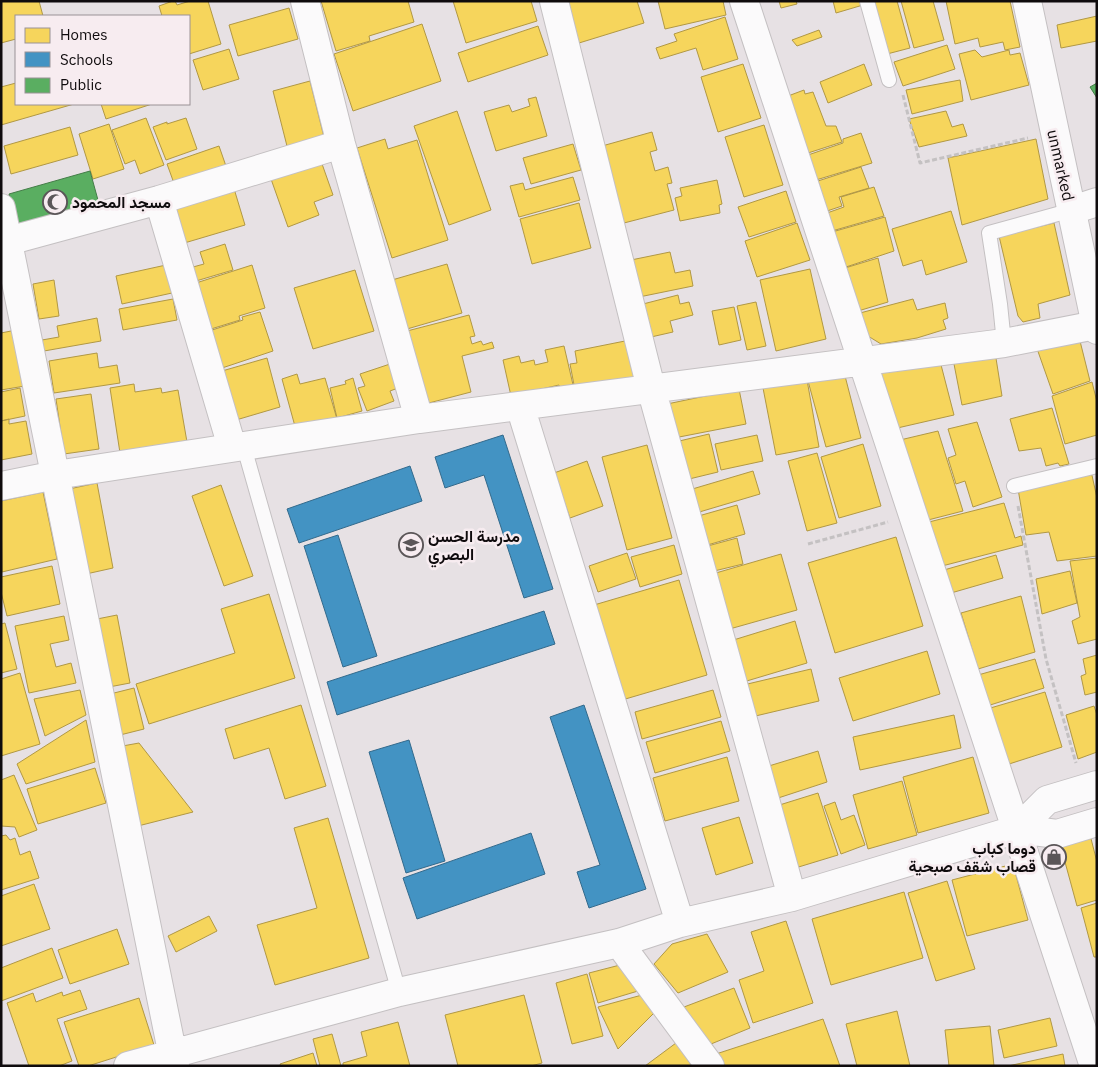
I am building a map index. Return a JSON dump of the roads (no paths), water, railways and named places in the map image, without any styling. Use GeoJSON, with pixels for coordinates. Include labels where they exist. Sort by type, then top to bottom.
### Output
{"type":"FeatureCollection","features":[{"type":"Feature","properties":{"kind":"street"},"geometry":{"type":"LineString","coordinates":[[305,1],[341,144],[420,419]]}},
{"type":"Feature","properties":{"kind":"street"},"geometry":{"type":"LineString","coordinates":[[554,1],[651,388],[792,897]]}},
{"type":"Feature","properties":{"kind":"street"},"geometry":{"type":"LineString","coordinates":[[744,1],[1018,829],[1094,1066]]}},
{"type":"Feature","properties":{"kind":"street","name":"unmarked"},"geometry":{"type":"LineString","coordinates":[[1027,1],[1053,132],[1084,206],[1096,327]]}},
{"type":"Feature","properties":{"kind":"street"},"geometry":{"type":"LineString","coordinates":[[4,241],[159,200],[341,144]]}},
{"type":"Feature","properties":{"kind":"street"},"geometry":{"type":"LineString","coordinates":[[159,200],[238,447]]}},
{"type":"Feature","properties":{"kind":"street"},"geometry":{"type":"LineString","coordinates":[[1,208],[4,241],[56,475],[174,1060]]}},
{"type":"Feature","properties":{"kind":"street"},"geometry":{"type":"LineString","coordinates":[[1,486],[56,475],[420,419],[1004,342],[1096,327]]}},
{"type":"Feature","properties":{"kind":"street"},"geometry":{"type":"LineString","coordinates":[[520,406],[680,923]]}},
{"type":"Feature","properties":{"kind":"street"},"geometry":{"type":"LineString","coordinates":[[1018,829],[1047,800],[1090,787]]}},
{"type":"Feature","properties":{"kind":"street"},"geometry":{"type":"LineString","coordinates":[[128,1066],[174,1060],[399,992],[619,943],[680,923],[792,897],[1018,829],[1057,834],[1097,822]]}},
{"type":"Feature","properties":{"kind":"street"},"geometry":{"type":"LineString","coordinates":[[619,943],[710,1066]]}},
{"type":"Feature","properties":{"kind":"lane"},"geometry":{"type":"LineString","coordinates":[[867,1],[889,80]]}},
{"type":"Feature","properties":{"kind":"lane"},"geometry":{"type":"LineString","coordinates":[[1004,342],[989,233],[1084,206]]}},
{"type":"Feature","properties":{"kind":"lane"},"geometry":{"type":"LineString","coordinates":[[238,447],[399,992]]}},
{"type":"Feature","properties":{"kind":"lane"},"geometry":{"type":"LineString","coordinates":[[1014,486],[1097,466]]}},
{"type":"Feature","properties":{"kind":"place","name":"مسجد المحمود"},"geometry":{"type":"Point","coordinates":[55,202]}},
{"type":"Feature","properties":{"kind":"place","name":"مدرسة الحسن البصري"},"geometry":{"type":"Point","coordinates":[411,545]}},
{"type":"Feature","properties":{"kind":"place","name":"دوما كباب قصاب شقف صبحية"},"geometry":{"type":"Point","coordinates":[1054,857]}}]}
